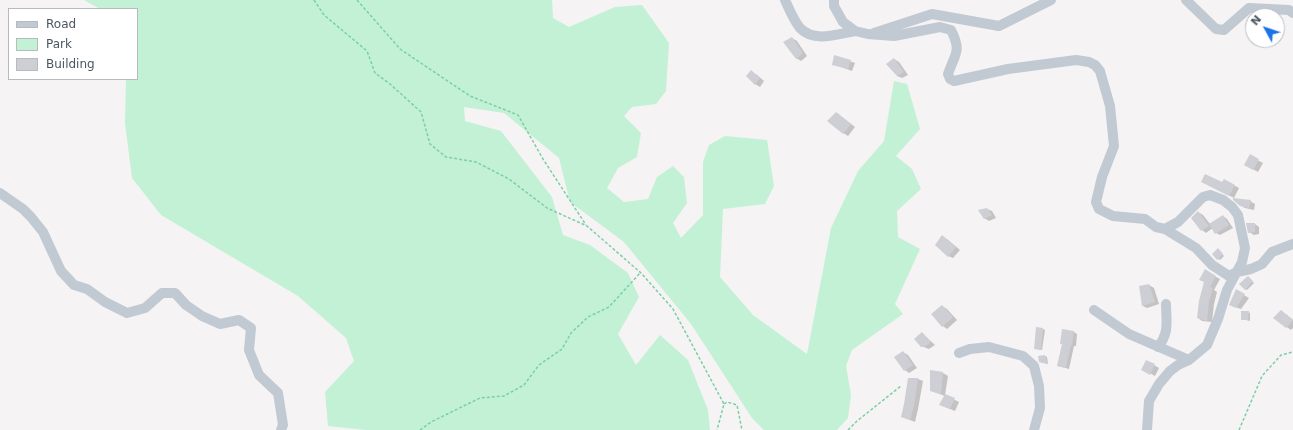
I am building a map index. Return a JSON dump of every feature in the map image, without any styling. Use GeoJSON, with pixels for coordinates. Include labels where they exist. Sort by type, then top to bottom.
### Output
{"type":"FeatureCollection","features":[{"type":"Feature","properties":{"kind":"street"},"geometry":{"type":"LineString","coordinates":[[785,0],[800,28],[808,34],[818,37],[855,31],[868,34],[894,36],[940,27],[951,30],[956,40],[958,51],[948,74],[950,79],[954,81],[1008,69],[1076,60],[1089,62],[1095,65],[1100,71],[1110,106],[1114,146],[1102,177],[1096,202],[1099,209],[1113,216],[1145,219],[1156,227],[1165,228],[1196,248],[1212,265],[1229,276],[1237,272],[1251,270],[1262,264],[1272,252],[1293,244]]}},
{"type":"Feature","properties":{"kind":"street"},"geometry":{"type":"LineString","coordinates":[[834,0],[834,6],[843,22],[855,31]]}},
{"type":"Feature","properties":{"kind":"street"},"geometry":{"type":"LineString","coordinates":[[868,34],[932,14],[1000,26],[1051,0]]}},
{"type":"Feature","properties":{"kind":"street"},"geometry":{"type":"LineString","coordinates":[[1186,0],[1216,29],[1224,30],[1250,8],[1289,10],[1293,13]]}},
{"type":"Feature","properties":{"kind":"street"},"geometry":{"type":"LineString","coordinates":[[0,193],[23,209],[43,232],[60,271],[74,285],[87,289],[105,302],[128,313],[145,308],[162,293],[175,293],[186,305],[202,316],[220,324],[239,320],[250,328],[250,350],[259,375],[278,393],[283,425],[281,430]]}},
{"type":"Feature","properties":{"kind":"street"},"geometry":{"type":"LineString","coordinates":[[1147,430],[1149,401],[1159,384],[1170,371],[1189,360],[1207,345],[1218,319],[1227,290],[1242,262],[1245,248],[1238,215],[1224,200],[1210,195],[1203,197],[1178,222],[1165,228]]}},
{"type":"Feature","properties":{"kind":"street"},"geometry":{"type":"LineString","coordinates":[[1158,347],[1164,339],[1167,330],[1166,304]]}},
{"type":"Feature","properties":{"kind":"street"},"geometry":{"type":"LineString","coordinates":[[1094,310],[1130,334],[1189,360]]}},
{"type":"Feature","properties":{"kind":"street"},"geometry":{"type":"LineString","coordinates":[[959,353],[970,349],[989,347],[1023,356],[1034,366],[1039,386],[1040,408],[1034,430]]}},
{"type":"Feature","properties":{"kind":"path"},"geometry":{"type":"LineString","coordinates":[[314,0],[324,15],[367,51],[375,73],[390,84],[420,112],[430,144],[446,157],[476,162],[509,179],[547,208],[587,226],[641,272],[673,309],[724,404],[717,430]]}},
{"type":"Feature","properties":{"kind":"path"},"geometry":{"type":"LineString","coordinates":[[357,0],[400,49],[470,96],[518,115],[543,159],[587,226]]}},
{"type":"Feature","properties":{"kind":"path"},"geometry":{"type":"LineString","coordinates":[[420,430],[431,422],[480,398],[504,396],[524,385],[539,365],[562,349],[570,333],[588,317],[609,307],[641,272]]}},
{"type":"Feature","properties":{"kind":"path"},"geometry":{"type":"LineString","coordinates":[[1239,430],[1262,376],[1281,355],[1293,352]]}},
{"type":"Feature","properties":{"kind":"path"},"geometry":{"type":"LineString","coordinates":[[848,430],[857,420],[901,386]]}},
{"type":"Feature","properties":{"kind":"path"},"geometry":{"type":"LineString","coordinates":[[724,404],[727,402],[737,405],[742,430]]}},
{"type":"Feature","properties":{"kind":"green space"},"geometry":{"type":"Polygon","coordinates":[[[84,0],[552,0],[553,18],[569,27],[615,7],[642,5],[669,43],[666,91],[656,104],[632,107],[624,116],[641,133],[637,157],[618,168],[607,188],[624,202],[648,199],[657,177],[673,166],[684,177],[687,203],[673,223],[681,238],[703,215],[703,162],[709,145],[725,136],[767,140],[774,186],[765,204],[723,209],[720,277],[753,315],[807,354],[831,228],[858,171],[884,141],[894,81],[907,84],[920,129],[896,156],[912,169],[921,189],[897,211],[898,237],[920,249],[895,304],[903,314],[852,350],[846,366],[851,395],[848,418],[837,430],[764,430],[752,418],[691,324],[624,242],[570,202],[559,158],[504,113],[464,107],[465,121],[501,131],[552,197],[563,235],[590,245],[628,273],[639,297],[618,334],[636,365],[660,335],[688,360],[708,410],[710,430],[366,430],[328,426],[325,392],[354,361],[346,338],[298,296],[161,215],[132,178],[125,123],[126,80],[138,80],[138,8],[98,8],[84,0]]]}},
{"type":"Feature","properties":{"kind":"building"},"geometry":{"type":"Polygon","coordinates":[[[792,37],[803,53],[796,59],[783,42],[792,37]]]}},
{"type":"Feature","properties":{"kind":"building"},"geometry":{"type":"Polygon","coordinates":[[[834,55],[851,60],[848,69],[832,65],[834,55]]]}},
{"type":"Feature","properties":{"kind":"building"},"geometry":{"type":"Polygon","coordinates":[[[894,58],[904,72],[897,76],[886,64],[894,58]]]}},
{"type":"Feature","properties":{"kind":"building"},"geometry":{"type":"Polygon","coordinates":[[[751,70],[760,78],[755,85],[746,76],[751,70]]]}},
{"type":"Feature","properties":{"kind":"building"},"geometry":{"type":"Polygon","coordinates":[[[836,112],[851,124],[843,134],[827,121],[836,112]]]}},
{"type":"Feature","properties":{"kind":"building"},"geometry":{"type":"Polygon","coordinates":[[[1250,154],[1259,159],[1253,170],[1244,165],[1250,154]]]}},
{"type":"Feature","properties":{"kind":"building"},"geometry":{"type":"Polygon","coordinates":[[[1205,174],[1222,182],[1224,179],[1235,185],[1229,196],[1201,182],[1205,174]]]}},
{"type":"Feature","properties":{"kind":"building"},"geometry":{"type":"Polygon","coordinates":[[[1233,198],[1251,200],[1249,208],[1240,206],[1233,200],[1233,198]]]}},
{"type":"Feature","properties":{"kind":"building"},"geometry":{"type":"Polygon","coordinates":[[[987,208],[992,215],[984,219],[978,210],[987,208]]]}},
{"type":"Feature","properties":{"kind":"building"},"geometry":{"type":"Polygon","coordinates":[[[1198,211],[1209,226],[1201,231],[1191,218],[1198,211]]]}},
{"type":"Feature","properties":{"kind":"building"},"geometry":{"type":"Polygon","coordinates":[[[1223,215],[1229,225],[1215,234],[1209,224],[1223,215]]]}},
{"type":"Feature","properties":{"kind":"building"},"geometry":{"type":"Polygon","coordinates":[[[1246,223],[1255,223],[1255,232],[1248,233],[1246,223]]]}},
{"type":"Feature","properties":{"kind":"building"},"geometry":{"type":"Polygon","coordinates":[[[942,235],[956,247],[948,257],[935,245],[942,235]]]}},
{"type":"Feature","properties":{"kind":"building"},"geometry":{"type":"Polygon","coordinates":[[[1218,248],[1223,254],[1217,260],[1212,254],[1218,248]]]}},
{"type":"Feature","properties":{"kind":"building"},"geometry":{"type":"Polygon","coordinates":[[[1205,269],[1216,276],[1210,287],[1213,288],[1209,301],[1207,321],[1197,318],[1199,301],[1204,282],[1199,280],[1205,269]]]}},
{"type":"Feature","properties":{"kind":"building"},"geometry":{"type":"Polygon","coordinates":[[[1248,276],[1253,281],[1245,290],[1239,284],[1248,276]]]}},
{"type":"Feature","properties":{"kind":"building"},"geometry":{"type":"Polygon","coordinates":[[[1149,284],[1155,302],[1142,306],[1139,286],[1149,284]]]}},
{"type":"Feature","properties":{"kind":"building"},"geometry":{"type":"Polygon","coordinates":[[[1236,289],[1245,294],[1236,308],[1229,305],[1236,289]]]}},
{"type":"Feature","properties":{"kind":"building"},"geometry":{"type":"Polygon","coordinates":[[[942,305],[953,317],[942,327],[931,314],[942,305]]]}},
{"type":"Feature","properties":{"kind":"building"},"geometry":{"type":"Polygon","coordinates":[[[1281,310],[1293,320],[1286,328],[1273,318],[1281,310]]]}},
{"type":"Feature","properties":{"kind":"building"},"geometry":{"type":"Polygon","coordinates":[[[1241,311],[1249,311],[1248,320],[1241,320],[1241,311]]]}},
{"type":"Feature","properties":{"kind":"building"},"geometry":{"type":"Polygon","coordinates":[[[1036,327],[1043,328],[1041,350],[1034,349],[1036,327]]]}},
{"type":"Feature","properties":{"kind":"building"},"geometry":{"type":"Polygon","coordinates":[[[1062,329],[1074,331],[1066,368],[1057,366],[1062,344],[1060,344],[1062,329]]]}},
{"type":"Feature","properties":{"kind":"building"},"geometry":{"type":"Polygon","coordinates":[[[922,332],[931,342],[924,347],[921,347],[914,339],[922,332]]]}},
{"type":"Feature","properties":{"kind":"building"},"geometry":{"type":"Polygon","coordinates":[[[903,351],[913,365],[904,371],[894,357],[903,351]]]}},
{"type":"Feature","properties":{"kind":"building"},"geometry":{"type":"Polygon","coordinates":[[[1045,355],[1047,364],[1039,362],[1038,356],[1045,355]]]}},
{"type":"Feature","properties":{"kind":"building"},"geometry":{"type":"Polygon","coordinates":[[[1146,360],[1155,364],[1150,375],[1141,370],[1146,360]]]}},
{"type":"Feature","properties":{"kind":"building"},"geometry":{"type":"Polygon","coordinates":[[[930,370],[943,372],[941,394],[930,391],[930,370]]]}},
{"type":"Feature","properties":{"kind":"building"},"geometry":{"type":"Polygon","coordinates":[[[908,378],[918,378],[914,406],[910,420],[901,417],[908,378]]]}},
{"type":"Feature","properties":{"kind":"building"},"geometry":{"type":"Polygon","coordinates":[[[945,394],[955,398],[950,409],[939,405],[945,394]]]}}]}
